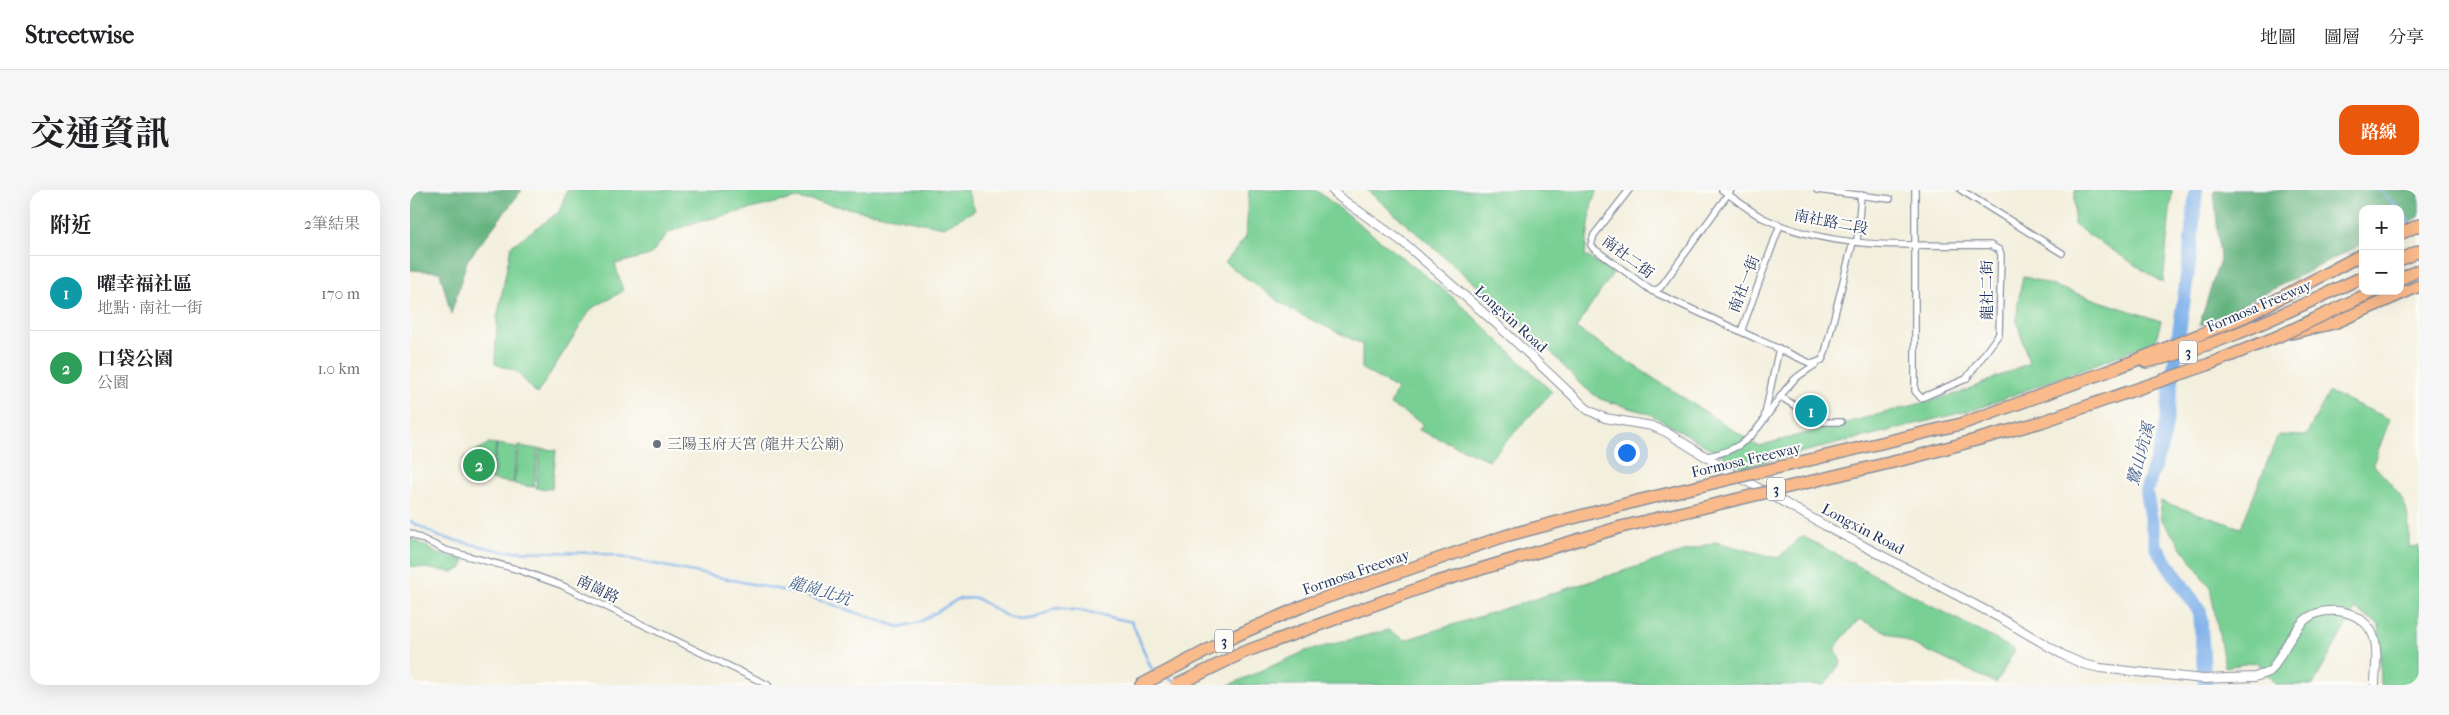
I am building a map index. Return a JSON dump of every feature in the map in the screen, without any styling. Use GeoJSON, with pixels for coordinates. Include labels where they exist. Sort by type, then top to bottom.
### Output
{"type":"FeatureCollection","features":[{"type":"Feature","properties":{"kind":"highway"},"geometry":{"type":"LineString","coordinates":[[2404,232],[2419,225]]}},
{"type":"Feature","properties":{"kind":"highway"},"geometry":{"type":"LineString","coordinates":[[2404,258],[2416,252]]}},
{"type":"Feature","properties":{"kind":"highway"},"geometry":{"type":"LineString","coordinates":[[2114,369],[2246,316],[2359,256]]}},
{"type":"Feature","properties":{"kind":"highway"},"geometry":{"type":"LineString","coordinates":[[2404,277],[2419,270]]}},
{"type":"Feature","properties":{"kind":"highway","name":"Formosa Freeway"},"geometry":{"type":"LineString","coordinates":[[1141,685],[1235,636],[1310,603],[1505,536],[1641,500],[1961,424],[2114,369],[2181,355],[2259,324],[2359,279]]}},
{"type":"Feature","properties":{"kind":"highway"},"geometry":{"type":"LineString","coordinates":[[2279,336],[2334,323],[2419,286]]}},
{"type":"Feature","properties":{"kind":"highway","name":"3"},"geometry":{"type":"LineString","coordinates":[[1177,685],[1244,652],[1434,583],[1621,527],[1914,457],[2041,422],[2207,365],[2279,336],[2366,295]]}},
{"type":"Feature","properties":{"kind":"street","name":"Longxin Road"},"geometry":{"type":"LineString","coordinates":[[1332,190],[1338,197],[1411,249],[1501,328],[1588,410],[1605,418],[1652,426],[1707,456],[1754,486],[2000,618],[2065,656],[2100,668],[2180,677],[2221,679],[2255,677],[2269,672],[2303,622],[2321,611],[2332,610],[2361,619],[2373,636],[2375,685]]}},
{"type":"Feature","properties":{"kind":"street","name":"南社二街"},"geometry":{"type":"LineString","coordinates":[[1629,190],[1594,235],[1591,245],[1652,291],[1660,288],[1730,192]]}},
{"type":"Feature","properties":{"kind":"street","name":"南社路二段"},"geometry":{"type":"LineString","coordinates":[[1722,190],[1730,192],[1744,208],[1780,225],[1855,242],[1915,244]]}},
{"type":"Feature","properties":{"kind":"street"},"geometry":{"type":"LineString","coordinates":[[1817,190],[1890,199]]}},
{"type":"Feature","properties":{"kind":"street","name":"龍社二街"},"geometry":{"type":"LineString","coordinates":[[1915,190],[1915,244],[1915,391],[1920,398],[1966,379],[1999,334],[2001,255],[1999,250],[1990,245],[1915,244]]}},
{"type":"Feature","properties":{"kind":"street"},"geometry":{"type":"LineString","coordinates":[[1961,190],[2062,253]]}},
{"type":"Feature","properties":{"kind":"street"},"geometry":{"type":"LineString","coordinates":[[1707,456],[1736,448],[1762,425],[1792,382],[1822,360],[1855,242],[1861,195]]}},
{"type":"Feature","properties":{"kind":"street","name":"南社一街"},"geometry":{"type":"LineString","coordinates":[[1780,225],[1742,324],[1744,333],[1812,364],[1817,363]]}},
{"type":"Feature","properties":{"kind":"street"},"geometry":{"type":"LineString","coordinates":[[1652,291],[1744,333]]}},
{"type":"Feature","properties":{"kind":"street"},"geometry":{"type":"LineString","coordinates":[[1762,425],[1779,348]]}},
{"type":"Feature","properties":{"kind":"street"},"geometry":{"type":"LineString","coordinates":[[1781,397],[1821,422],[1840,422]]}},
{"type":"Feature","properties":{"kind":"street","name":"南崗路"},"geometry":{"type":"LineString","coordinates":[[410,533],[445,550],[516,569],[561,585],[768,685]]}},
{"type":"Feature","properties":{"kind":"green space"},"geometry":{"type":"Polygon","coordinates":[[[410,190],[522,190],[467,261],[451,314],[440,272],[410,270],[410,190]]]}},
{"type":"Feature","properties":{"kind":"green space"},"geometry":{"type":"Polygon","coordinates":[[[567,190],[967,190],[975,210],[944,227],[796,198],[693,223],[668,233],[650,255],[615,264],[623,291],[591,309],[537,394],[516,371],[495,364],[497,319],[511,246],[559,212],[567,190]]]}},
{"type":"Feature","properties":{"kind":"green space"},"geometry":{"type":"Polygon","coordinates":[[[1249,190],[1316,190],[1455,299],[1552,392],[1489,460],[1419,430],[1423,423],[1390,405],[1397,389],[1362,369],[1362,344],[1293,311],[1225,263],[1246,237],[1249,190]]]}},
{"type":"Feature","properties":{"kind":"green space"},"geometry":{"type":"Polygon","coordinates":[[[1367,190],[1597,190],[1592,202],[1585,255],[1613,273],[1576,328],[1758,446],[1960,393],[2029,363],[2017,321],[2018,302],[2023,276],[2161,321],[2155,342],[1976,409],[1743,467],[1650,414],[1600,399],[1580,384],[1541,341],[1367,190]]]}},
{"type":"Feature","properties":{"kind":"green space"},"geometry":{"type":"Polygon","coordinates":[[[2075,190],[2172,190],[2163,283],[2074,225],[2075,190]]]}},
{"type":"Feature","properties":{"kind":"green space"},"geometry":{"type":"Polygon","coordinates":[[[2214,190],[2419,190],[2419,217],[2404,224],[2404,205],[2359,205],[2359,246],[2199,326],[2220,259],[2214,190]]]}},
{"type":"Feature","properties":{"kind":"green space"},"geometry":{"type":"Polygon","coordinates":[[[2329,392],[2390,419],[2373,464],[2403,500],[2408,519],[2409,547],[2419,546],[2419,685],[2381,685],[2379,624],[2355,609],[2313,685],[2276,685],[2257,662],[2225,667],[2210,587],[2162,520],[2160,501],[2241,528],[2278,435],[2306,436],[2329,392]]]}},
{"type":"Feature","properties":{"kind":"green space"},"geometry":{"type":"Polygon","coordinates":[[[489,443],[496,444],[491,480],[467,471],[463,459],[489,443]]]}},
{"type":"Feature","properties":{"kind":"green space"},"geometry":{"type":"Polygon","coordinates":[[[497,444],[517,447],[513,483],[493,480],[497,444]]]}},
{"type":"Feature","properties":{"kind":"green space"},"geometry":{"type":"Polygon","coordinates":[[[519,446],[538,449],[534,487],[514,484],[519,446]]]}},
{"type":"Feature","properties":{"kind":"green space"},"geometry":{"type":"Polygon","coordinates":[[[540,449],[556,450],[552,489],[536,488],[540,449]]]}},
{"type":"Feature","properties":{"kind":"green space"},"geometry":{"type":"Polygon","coordinates":[[[1802,536],[2015,650],[1996,683],[1859,619],[1835,647],[1841,663],[1824,685],[1229,685],[1306,651],[1388,630],[1405,640],[1715,542],[1778,558],[1802,536]]]}},
{"type":"Feature","properties":{"kind":"green space"},"geometry":{"type":"Polygon","coordinates":[[[410,537],[438,554],[465,560],[461,569],[453,572],[410,566],[410,537]]]}},
{"type":"Feature","properties":{"kind":"waterway","name":"鷺山坑溪"},"geometry":{"type":"LineString","coordinates":[[2196,190],[2189,263],[2164,437],[2146,492],[2156,547],[2200,612],[2205,685]]}},
{"type":"Feature","properties":{"kind":"waterway"},"geometry":{"type":"LineString","coordinates":[[2380,190],[2395,205]]}},
{"type":"Feature","properties":{"kind":"waterway"},"geometry":{"type":"LineString","coordinates":[[2404,215],[2413,225]]}},
{"type":"Feature","properties":{"kind":"waterway","name":"龍崗北坑"},"geometry":{"type":"LineString","coordinates":[[410,521],[440,537],[502,551],[600,553],[801,594],[899,627],[920,622],[958,599],[976,598],[1008,617],[1020,620],[1035,618],[1056,608],[1084,611],[1132,622],[1151,668],[1158,672]]}},
{"type":"Feature","properties":{"kind":"waterway","name":"龍崗北坑"},"geometry":{"type":"LineString","coordinates":[[1165,676],[1175,682]]}},
{"type":"Feature","properties":{"kind":"place","name":"曜幸福社區"},"geometry":{"type":"Point","coordinates":[1811,411]}},
{"type":"Feature","properties":{"kind":"place","name":"三陽玉府天宮 (龍井天公廟)"},"geometry":{"type":"Point","coordinates":[657,444]}},
{"type":"Feature","properties":{"kind":"place","name":"口袋公園"},"geometry":{"type":"Point","coordinates":[479,465]}}]}
